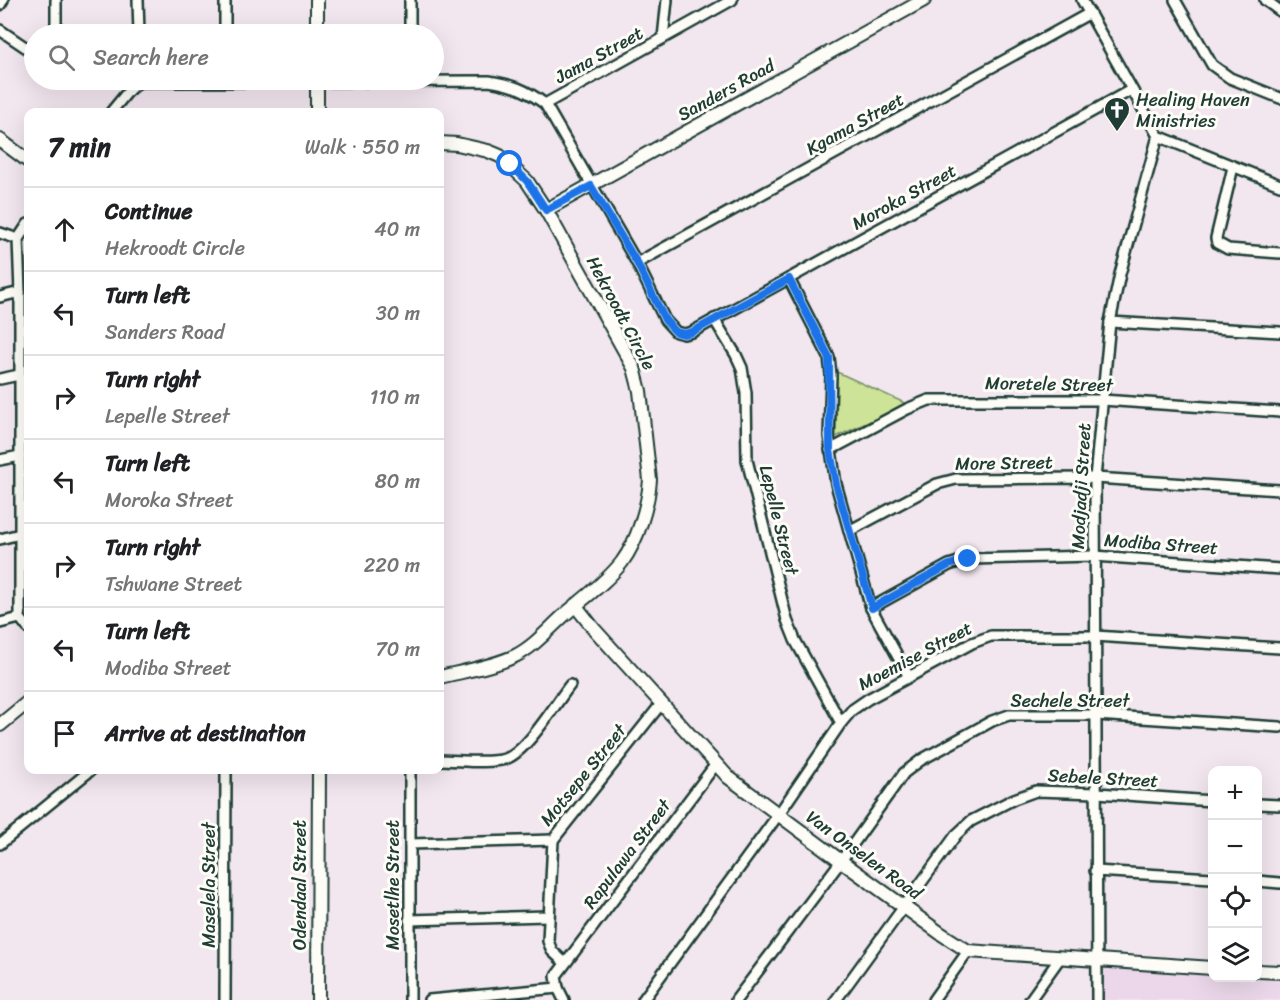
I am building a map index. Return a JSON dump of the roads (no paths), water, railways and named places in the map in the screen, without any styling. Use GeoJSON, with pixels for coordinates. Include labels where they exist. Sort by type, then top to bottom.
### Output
{"type":"FeatureCollection","features":[{"type":"Feature","properties":{"kind":"street"},"geometry":{"type":"LineString","coordinates":[[0,5],[3,0]]}},
{"type":"Feature","properties":{"kind":"street"},"geometry":{"type":"LineString","coordinates":[[56,0],[56,24]]}},
{"type":"Feature","properties":{"kind":"street"},"geometry":{"type":"LineString","coordinates":[[138,0],[139,24]]}},
{"type":"Feature","properties":{"kind":"street"},"geometry":{"type":"LineString","coordinates":[[225,0],[225,24]]}},
{"type":"Feature","properties":{"kind":"street"},"geometry":{"type":"LineString","coordinates":[[317,0],[317,24]]}},
{"type":"Feature","properties":{"kind":"street"},"geometry":{"type":"LineString","coordinates":[[410,0],[411,24]]}},
{"type":"Feature","properties":{"kind":"street"},"geometry":{"type":"LineString","coordinates":[[663,38],[667,0]]}},
{"type":"Feature","properties":{"kind":"street","name":"Jama Street"},"geometry":{"type":"LineString","coordinates":[[545,104],[732,0]]}},
{"type":"Feature","properties":{"kind":"street","name":"Sanders Road"},"geometry":{"type":"LineString","coordinates":[[546,210],[924,0]]}},
{"type":"Feature","properties":{"kind":"street"},"geometry":{"type":"LineString","coordinates":[[1082,0],[1158,136],[1280,185]]}},
{"type":"Feature","properties":{"kind":"street"},"geometry":{"type":"LineString","coordinates":[[1175,0],[1212,65],[1230,78],[1280,98]]}},
{"type":"Feature","properties":{"kind":"street"},"geometry":{"type":"LineString","coordinates":[[1265,0],[1280,11]]}},
{"type":"Feature","properties":{"kind":"street","name":"Kgama Street"},"geometry":{"type":"LineString","coordinates":[[637,263],[1090,14]]}},
{"type":"Feature","properties":{"kind":"street"},"geometry":{"type":"LineString","coordinates":[[0,30],[24,46]]}},
{"type":"Feature","properties":{"kind":"street"},"geometry":{"type":"LineString","coordinates":[[444,81],[489,81],[510,84],[525,90],[545,104],[637,263]]}},
{"type":"Feature","properties":{"kind":"street"},"geometry":{"type":"LineString","coordinates":[[114,108],[129,90]]}},
{"type":"Feature","properties":{"kind":"street"},"geometry":{"type":"LineString","coordinates":[[317,90],[317,108]]}},
{"type":"Feature","properties":{"kind":"street","name":"Moroka Street"},"geometry":{"type":"LineString","coordinates":[[637,263],[665,320],[676,332],[684,334],[692,332],[1131,90]]}},
{"type":"Feature","properties":{"kind":"street","name":"Modjadji Street"},"geometry":{"type":"LineString","coordinates":[[1096,1000],[1095,478],[1110,322],[1120,274],[1158,136]]}},
{"type":"Feature","properties":{"kind":"street"},"geometry":{"type":"LineString","coordinates":[[0,140],[24,158]]}},
{"type":"Feature","properties":{"kind":"street","name":"Hekroodt Circle"},"geometry":{"type":"LineString","coordinates":[[444,143],[474,146],[500,156],[527,181],[546,210],[634,368],[640,391],[650,465],[649,492],[633,542],[628,553],[608,576],[517,655],[493,664],[444,676]]}},
{"type":"Feature","properties":{"kind":"street"},"geometry":{"type":"LineString","coordinates":[[1233,167],[1216,238],[1217,243],[1228,249],[1280,253]]}},
{"type":"Feature","properties":{"kind":"street"},"geometry":{"type":"LineString","coordinates":[[24,230],[18,239],[20,618],[24,623]]}},
{"type":"Feature","properties":{"kind":"street"},"geometry":{"type":"LineString","coordinates":[[0,233],[18,239]]}},
{"type":"Feature","properties":{"kind":"street"},"geometry":{"type":"LineString","coordinates":[[789,279],[829,357],[830,450],[849,531],[872,608],[909,677]]}},
{"type":"Feature","properties":{"kind":"street"},"geometry":{"type":"LineString","coordinates":[[0,297],[20,292]]}},
{"type":"Feature","properties":{"kind":"street","name":"Lepelle Street"},"geometry":{"type":"LineString","coordinates":[[714,319],[742,368],[746,393],[747,460],[787,620],[795,640],[841,723]]}},
{"type":"Feature","properties":{"kind":"street"},"geometry":{"type":"LineString","coordinates":[[1110,322],[1280,332]]}},
{"type":"Feature","properties":{"kind":"street"},"geometry":{"type":"LineString","coordinates":[[0,379],[19,375]]}},
{"type":"Feature","properties":{"kind":"street","name":"Moretele Street"},"geometry":{"type":"LineString","coordinates":[[830,450],[907,409],[929,400],[1102,400],[1280,412]]}},
{"type":"Feature","properties":{"kind":"street"},"geometry":{"type":"LineString","coordinates":[[0,460],[20,456]]}},
{"type":"Feature","properties":{"kind":"street","name":"More Street"},"geometry":{"type":"LineString","coordinates":[[849,531],[910,497],[945,481],[978,478],[1095,478],[1280,490]]}},
{"type":"Feature","properties":{"kind":"street"},"geometry":{"type":"LineString","coordinates":[[0,539],[20,534]]}},
{"type":"Feature","properties":{"kind":"street","name":"Modiba Street"},"geometry":{"type":"LineString","coordinates":[[872,608],[949,565],[968,559],[1094,556],[1280,569]]}},
{"type":"Feature","properties":{"kind":"street","name":"Van Onselen Road"},"geometry":{"type":"LineString","coordinates":[[575,605],[661,704],[734,782],[904,907],[968,951]]}},
{"type":"Feature","properties":{"kind":"street"},"geometry":{"type":"LineString","coordinates":[[0,623],[20,618]]}},
{"type":"Feature","properties":{"kind":"street","name":"Moemise Street"},"geometry":{"type":"LineString","coordinates":[[643,1000],[778,815],[841,723],[859,704],[972,643],[991,636],[1095,636],[1280,648]]}},
{"type":"Feature","properties":{"kind":"street"},"geometry":{"type":"LineString","coordinates":[[444,760],[498,761],[511,757],[531,737],[570,685]]}},
{"type":"Feature","properties":{"kind":"street","name":"Motsepe Street"},"geometry":{"type":"LineString","coordinates":[[410,844],[553,840],[661,704]]}},
{"type":"Feature","properties":{"kind":"street"},"geometry":{"type":"LineString","coordinates":[[0,725],[24,705]]}},
{"type":"Feature","properties":{"kind":"street","name":"Sechele Street"},"geometry":{"type":"LineString","coordinates":[[736,1000],[904,773],[921,760],[992,721],[1009,715],[1096,715],[1280,727]]}},
{"type":"Feature","properties":{"kind":"street","name":"Rapulawa Street"},"geometry":{"type":"LineString","coordinates":[[565,963],[716,764]]}},
{"type":"Feature","properties":{"kind":"street"},"geometry":{"type":"LineString","coordinates":[[0,844],[86,774]]}},
{"type":"Feature","properties":{"kind":"street","name":"Maselela Street"},"geometry":{"type":"LineString","coordinates":[[225,1000],[226,774]]}},
{"type":"Feature","properties":{"kind":"street","name":"Odendaal Street"},"geometry":{"type":"LineString","coordinates":[[318,1000],[319,774]]}},
{"type":"Feature","properties":{"kind":"street","name":"Mosetlhe Street"},"geometry":{"type":"LineString","coordinates":[[410,774],[410,1000]]}},
{"type":"Feature","properties":{"kind":"street","name":"Sebele Street"},"geometry":{"type":"LineString","coordinates":[[836,1000],[956,835],[972,821],[1014,799],[1036,791],[1208,801]]}},
{"type":"Feature","properties":{"kind":"street"},"geometry":{"type":"LineString","coordinates":[[1262,804],[1280,805]]}},
{"type":"Feature","properties":{"kind":"street"},"geometry":{"type":"LineString","coordinates":[[553,840],[548,941],[552,951],[565,963],[556,976],[558,988],[564,1000]]}},
{"type":"Feature","properties":{"kind":"street"},"geometry":{"type":"LineString","coordinates":[[1095,871],[1208,879]]}},
{"type":"Feature","properties":{"kind":"street"},"geometry":{"type":"LineString","coordinates":[[1262,881],[1280,883]]}},
{"type":"Feature","properties":{"kind":"street"},"geometry":{"type":"LineString","coordinates":[[410,920],[548,916]]}},
{"type":"Feature","properties":{"kind":"street"},"geometry":{"type":"LineString","coordinates":[[933,1000],[968,951],[1208,968]]}},
{"type":"Feature","properties":{"kind":"street"},"geometry":{"type":"LineString","coordinates":[[1030,1000],[1060,958]]}},
{"type":"Feature","properties":{"kind":"street"},"geometry":{"type":"LineString","coordinates":[[1262,971],[1280,972]]}},
{"type":"Feature","properties":{"kind":"street"},"geometry":{"type":"LineString","coordinates":[[429,1000],[558,988]]}},
{"type":"Feature","properties":{"kind":"place","name":"Healing Haven Ministries"},"geometry":{"type":"Point","coordinates":[1117,133]}}]}
